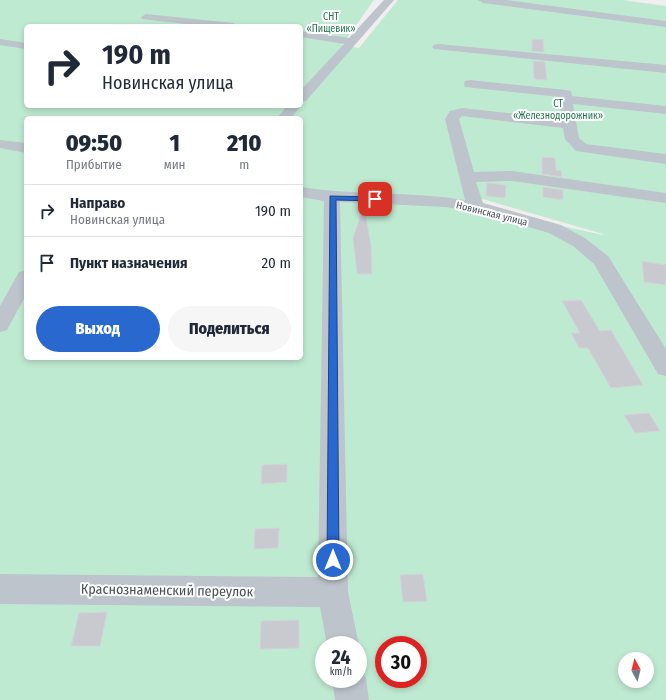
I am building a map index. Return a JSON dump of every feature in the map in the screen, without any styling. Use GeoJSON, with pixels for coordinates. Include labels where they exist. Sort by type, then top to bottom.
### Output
{"type":"FeatureCollection","features":[{"type":"Feature","properties":{"kind":"street"},"geometry":{"type":"LineString","coordinates":[[303,93],[307,83],[352,42],[389,0]]}},
{"type":"Feature","properties":{"kind":"street"},"geometry":{"type":"LineString","coordinates":[[483,0],[666,24]]}},
{"type":"Feature","properties":{"kind":"street"},"geometry":{"type":"LineString","coordinates":[[146,17],[213,24]]}},
{"type":"Feature","properties":{"kind":"street"},"geometry":{"type":"LineString","coordinates":[[303,34],[352,42]]}},
{"type":"Feature","properties":{"kind":"street"},"geometry":{"type":"LineString","coordinates":[[0,42],[24,46]]}},
{"type":"Feature","properties":{"kind":"street"},"geometry":{"type":"LineString","coordinates":[[438,47],[666,69]]}},
{"type":"Feature","properties":{"kind":"street"},"geometry":{"type":"LineString","coordinates":[[563,58],[569,124],[572,139],[581,148],[666,159]]}},
{"type":"Feature","properties":{"kind":"street"},"geometry":{"type":"LineString","coordinates":[[470,84],[666,110]]}},
{"type":"Feature","properties":{"kind":"street"},"geometry":{"type":"LineString","coordinates":[[286,116],[292,108]]}},
{"type":"Feature","properties":{"kind":"street"},"geometry":{"type":"LineString","coordinates":[[475,207],[452,119],[455,114],[462,112],[569,124]]}},
{"type":"Feature","properties":{"kind":"street"},"geometry":{"type":"LineString","coordinates":[[0,144],[24,148]]}},
{"type":"Feature","properties":{"kind":"street"},"geometry":{"type":"LineString","coordinates":[[468,177],[512,176],[666,198]]}},
{"type":"Feature","properties":{"kind":"street","name":"Новинская улица"},"geometry":{"type":"LineString","coordinates":[[303,192],[332,197],[446,202],[475,207],[555,229],[579,242],[601,260],[666,368]]}},
{"type":"Feature","properties":{"kind":"street"},"geometry":{"type":"LineString","coordinates":[[332,197],[333,592],[341,636]]}},
{"type":"Feature","properties":{"kind":"street"},"geometry":{"type":"LineString","coordinates":[[0,325],[24,280]]}},
{"type":"Feature","properties":{"kind":"street","name":"Краснознаменский переулок"},"geometry":{"type":"LineString","coordinates":[[0,589],[333,592]]}},
{"type":"Feature","properties":{"kind":"street"},"geometry":{"type":"LineString","coordinates":[[350,688],[352,700]]}},
{"type":"Feature","properties":{"kind":"green space"},"geometry":{"type":"Polygon","coordinates":[[[0,0],[374,0],[342,45],[359,48],[398,0],[622,0],[666,6],[666,700],[0,700],[0,0]],[[472,196],[475,207],[603,235],[603,234],[472,196]]]}},
{"type":"Feature","properties":{"kind":"building"},"geometry":{"type":"Polygon","coordinates":[[[543,39],[544,52],[532,51],[532,40],[543,39]]]}},
{"type":"Feature","properties":{"kind":"building"},"geometry":{"type":"Polygon","coordinates":[[[533,61],[545,62],[547,80],[534,79],[533,61]]]}},
{"type":"Feature","properties":{"kind":"building"},"geometry":{"type":"Polygon","coordinates":[[[542,157],[555,158],[556,170],[561,171],[562,177],[542,174],[542,157]]]}},
{"type":"Feature","properties":{"kind":"building"},"geometry":{"type":"Polygon","coordinates":[[[487,183],[506,185],[505,198],[486,196],[487,183]]]}},
{"type":"Feature","properties":{"kind":"building"},"geometry":{"type":"Polygon","coordinates":[[[543,187],[563,190],[563,200],[543,197],[543,187]]]}},
{"type":"Feature","properties":{"kind":"building"},"geometry":{"type":"Polygon","coordinates":[[[364,205],[371,246],[372,274],[357,274],[353,238],[364,205]]]}},
{"type":"Feature","properties":{"kind":"building"},"geometry":{"type":"Polygon","coordinates":[[[642,261],[666,265],[666,285],[644,282],[642,261]]]}},
{"type":"Feature","properties":{"kind":"building"},"geometry":{"type":"Polygon","coordinates":[[[581,300],[600,331],[611,330],[643,385],[611,388],[588,348],[579,348],[571,333],[580,333],[562,301],[581,300]]]}},
{"type":"Feature","properties":{"kind":"building"},"geometry":{"type":"Polygon","coordinates":[[[649,413],[660,431],[635,433],[624,415],[649,413]]]}},
{"type":"Feature","properties":{"kind":"building"},"geometry":{"type":"Polygon","coordinates":[[[287,464],[287,482],[261,484],[262,465],[287,464]]]}},
{"type":"Feature","properties":{"kind":"building"},"geometry":{"type":"Polygon","coordinates":[[[279,528],[278,548],[254,549],[255,529],[279,528]]]}},
{"type":"Feature","properties":{"kind":"building"},"geometry":{"type":"Polygon","coordinates":[[[423,574],[427,601],[403,602],[400,575],[423,574]]]}},
{"type":"Feature","properties":{"kind":"building"},"geometry":{"type":"Polygon","coordinates":[[[107,612],[100,646],[71,646],[79,613],[107,612]]]}},
{"type":"Feature","properties":{"kind":"building"},"geometry":{"type":"Polygon","coordinates":[[[299,620],[299,648],[260,649],[261,621],[299,620]]]}},
{"type":"Feature","properties":{"kind":"route"},"geometry":{"type":"LineString","coordinates":[[333,560],[332,197],[375,199]]}},
{"type":"Feature","properties":{"kind":"park label","name":"СНТ «Пищевик»"},"geometry":{"type":"Point","coordinates":[331,22]}},
{"type":"Feature","properties":{"kind":"park label","name":"СТ «Железнодорожник»"},"geometry":{"type":"Point","coordinates":[558,108]}}]}
